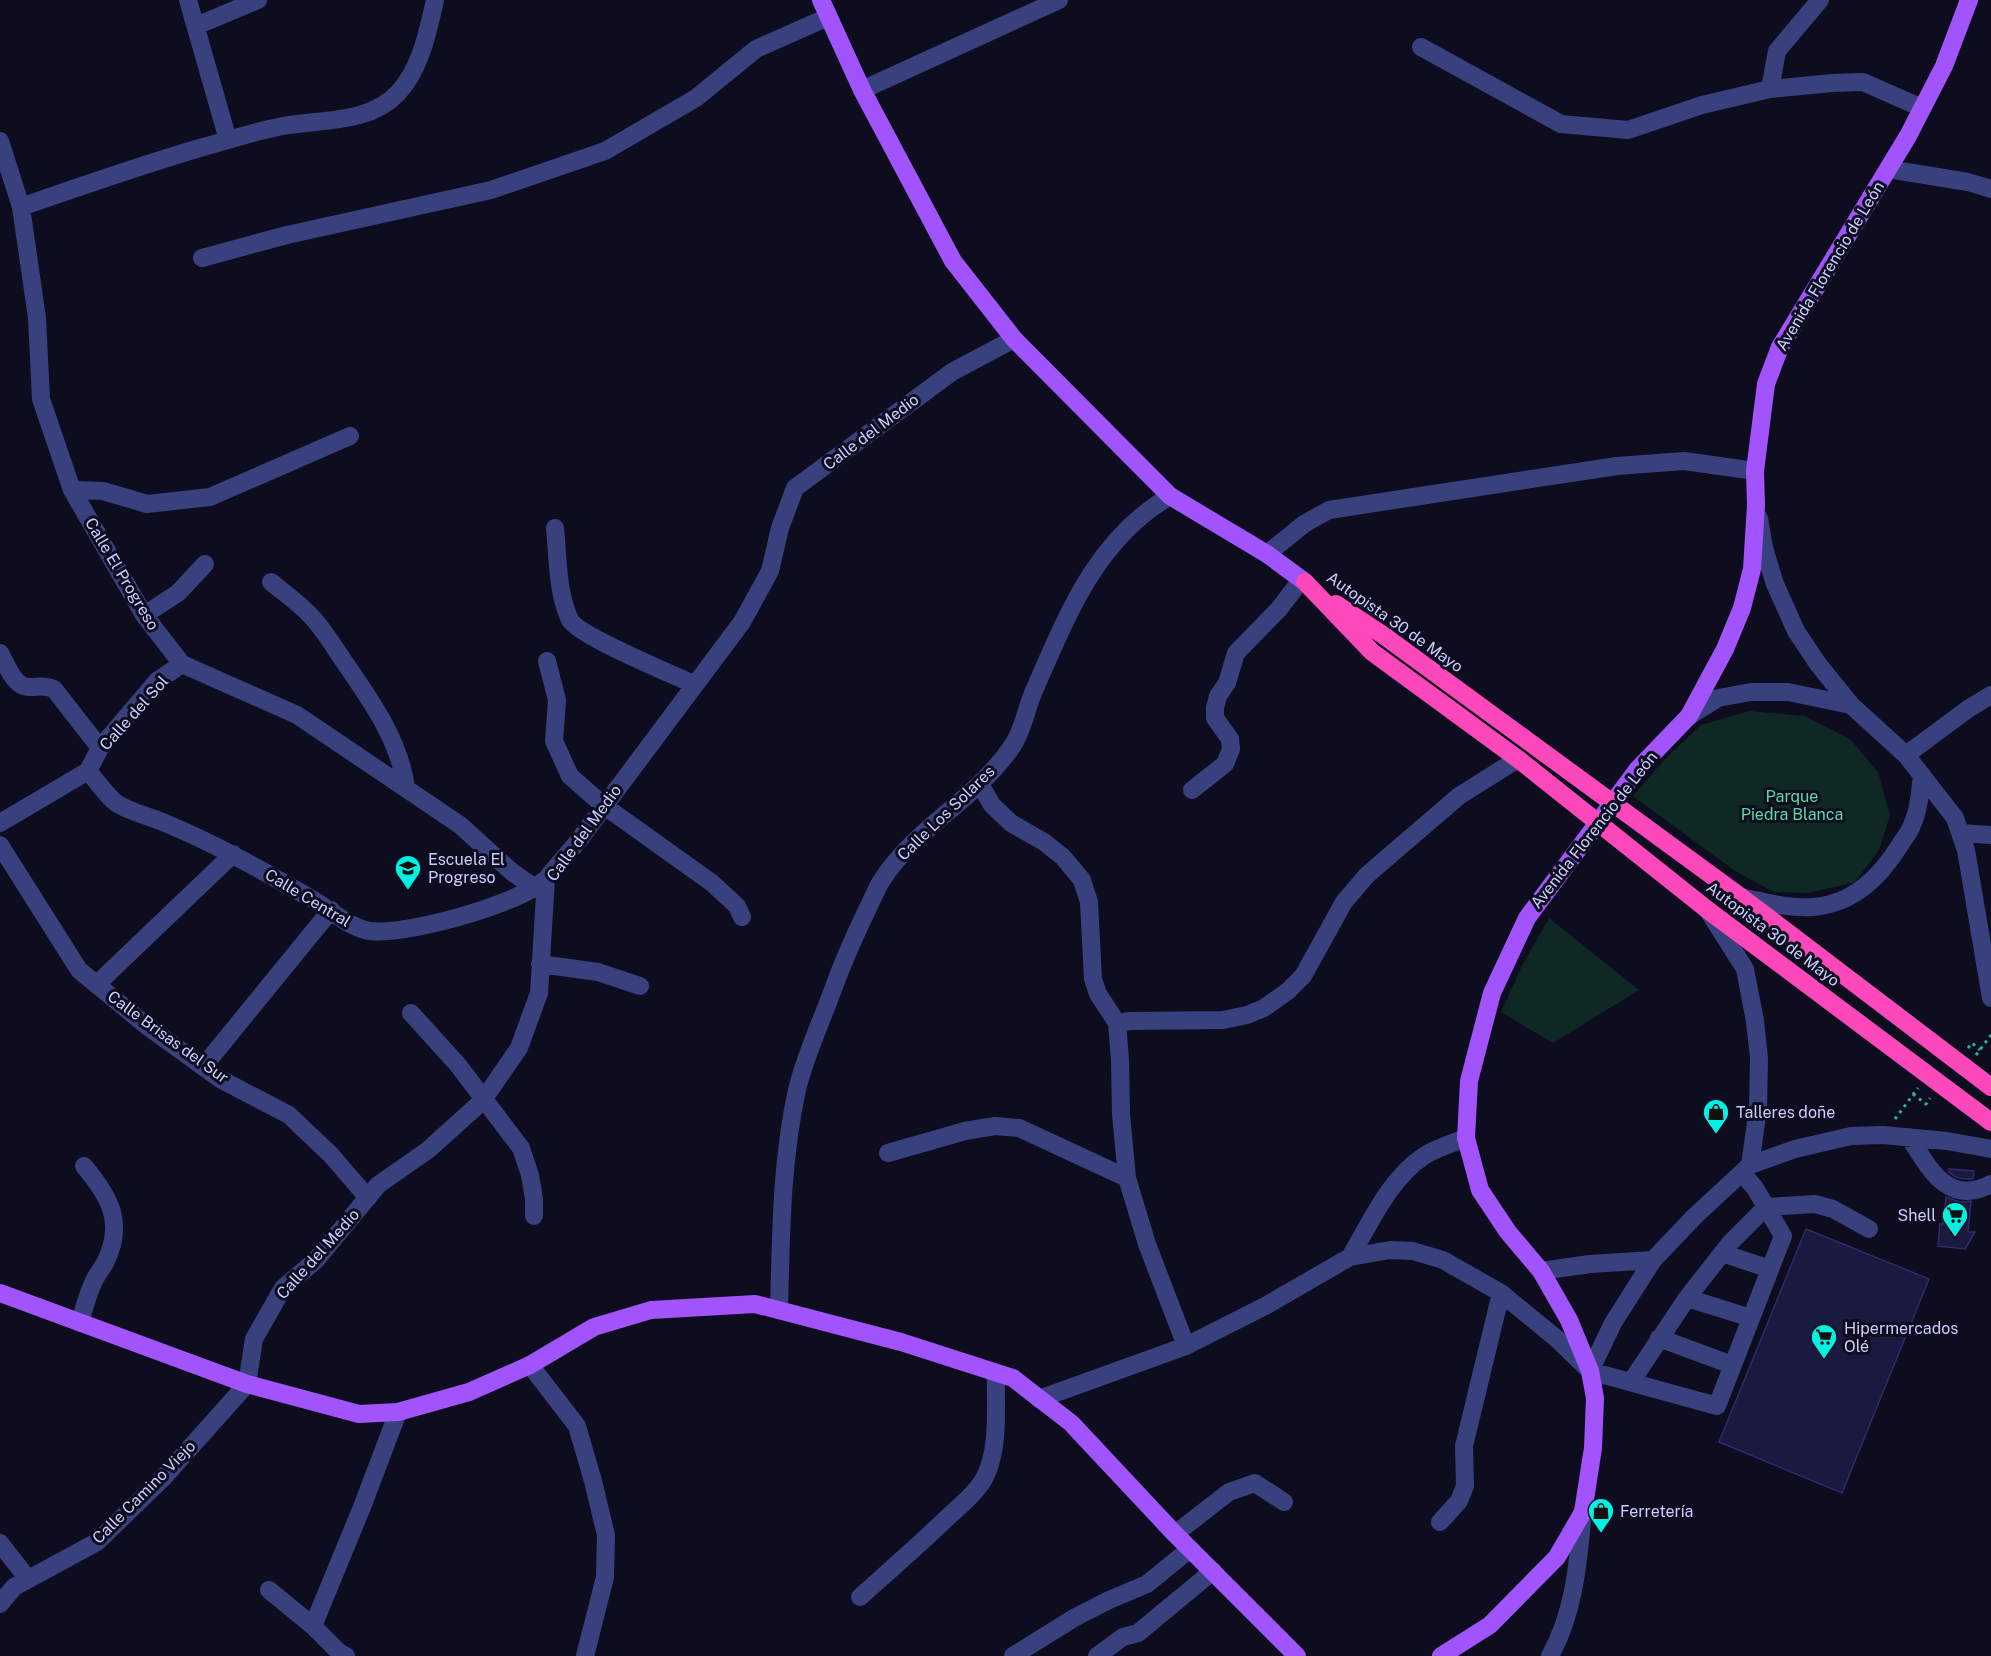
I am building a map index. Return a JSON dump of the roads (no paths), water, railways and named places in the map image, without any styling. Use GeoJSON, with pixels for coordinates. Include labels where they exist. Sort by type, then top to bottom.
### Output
{"type":"FeatureCollection","features":[{"type":"Feature","properties":{"kind":"highway","name":"Autopista 30 de Mayo"},"geometry":{"type":"LineString","coordinates":[[1303,581],[1372,652],[1518,759],[1708,911],[1991,1122]]}},
{"type":"Feature","properties":{"kind":"highway","name":"Autopista 30 de Mayo"},"geometry":{"type":"LineString","coordinates":[[1303,581],[1383,635],[1741,897],[1991,1087]]}},
{"type":"Feature","properties":{"kind":"main road","name":"Avenida Florencio de León"},"geometry":{"type":"LineString","coordinates":[[1583,1512],[1593,1448],[1595,1398],[1590,1371],[1569,1320],[1541,1271],[1508,1232],[1480,1190],[1466,1138],[1469,1081],[1492,993],[1527,918],[1637,770],[1689,716],[1725,649],[1742,608],[1752,569],[1756,505],[1755,471],[1766,384],[1780,347],[1888,169],[1922,108],[1944,66],[1969,0]]}},
{"type":"Feature","properties":{"kind":"main road"},"geometry":{"type":"LineString","coordinates":[[824,8],[862,90],[953,261],[1014,339],[1170,496],[1267,554],[1303,581]]}},
{"type":"Feature","properties":{"kind":"main road"},"geometry":{"type":"LineString","coordinates":[[0,1293],[247,1384],[359,1414],[398,1412],[469,1392],[530,1365],[594,1327],[651,1310],[755,1304],[901,1342],[1013,1378],[1071,1423],[1175,1534],[1298,1656]]}},
{"type":"Feature","properties":{"kind":"main road"},"geometry":{"type":"LineString","coordinates":[[1441,1656],[1490,1625],[1557,1557],[1583,1512]]}},
{"type":"Feature","properties":{"kind":"street"},"geometry":{"type":"LineString","coordinates":[[188,0],[228,140]]}},
{"type":"Feature","properties":{"kind":"street"},"geometry":{"type":"LineString","coordinates":[[196,26],[258,0]]}},
{"type":"Feature","properties":{"kind":"street"},"geometry":{"type":"LineString","coordinates":[[21,207],[145,164],[228,140],[283,126],[334,121],[379,108],[398,93],[414,68],[427,36],[435,0]]}},
{"type":"Feature","properties":{"kind":"street"},"geometry":{"type":"LineString","coordinates":[[862,90],[1059,0]]}},
{"type":"Feature","properties":{"kind":"street"},"geometry":{"type":"LineString","coordinates":[[1770,89],[1777,51],[1820,0]]}},
{"type":"Feature","properties":{"kind":"street"},"geometry":{"type":"LineString","coordinates":[[202,258],[287,235],[491,190],[605,151],[696,98],[756,49],[824,8]]}},
{"type":"Feature","properties":{"kind":"street"},"geometry":{"type":"LineString","coordinates":[[1421,47],[1561,124],[1628,130],[1702,105],[1770,89],[1863,82],[1922,108]]}},
{"type":"Feature","properties":{"kind":"street","name":"Calle El Progreso"},"geometry":{"type":"LineString","coordinates":[[0,141],[21,207],[37,318],[41,399],[72,490],[144,615],[182,664],[297,715],[460,825],[512,872],[541,884]]}},
{"type":"Feature","properties":{"kind":"street"},"geometry":{"type":"LineString","coordinates":[[1888,169],[1968,182],[1991,189]]}},
{"type":"Feature","properties":{"kind":"street","name":"Calle del Medio"},"geometry":{"type":"LineString","coordinates":[[247,1384],[254,1339],[283,1288],[316,1260],[378,1185],[428,1150],[484,1098],[519,1048],[539,993],[541,884],[579,840],[693,684],[742,622],[770,571],[780,528],[795,488],[951,372],[1014,339]]}},
{"type":"Feature","properties":{"kind":"street"},"geometry":{"type":"LineString","coordinates":[[72,490],[103,491],[147,504],[210,497],[350,436]]}},
{"type":"Feature","properties":{"kind":"street"},"geometry":{"type":"LineString","coordinates":[[1267,554],[1304,524],[1329,510],[1617,466],[1684,461],[1755,471]]}},
{"type":"Feature","properties":{"kind":"street","name":"Calle Los Solares"},"geometry":{"type":"LineString","coordinates":[[779,1310],[783,1195],[797,1090],[810,1046],[844,957],[882,881],[898,860],[930,826],[980,784],[1013,745],[1032,696],[1083,585],[1104,554],[1128,526],[1170,496]]}},
{"type":"Feature","properties":{"kind":"street"},"geometry":{"type":"LineString","coordinates":[[1756,505],[1764,548],[1775,584],[1796,631],[1818,664],[1851,705],[1906,755],[1954,818],[1966,850],[1991,998]]}},
{"type":"Feature","properties":{"kind":"street"},"geometry":{"type":"LineString","coordinates":[[555,528],[562,594],[571,622],[584,632],[629,656],[693,684]]}},
{"type":"Feature","properties":{"kind":"street"},"geometry":{"type":"LineString","coordinates":[[144,615],[178,594],[204,564]]}},
{"type":"Feature","properties":{"kind":"street"},"geometry":{"type":"LineString","coordinates":[[1192,790],[1225,764],[1231,749],[1230,739],[1215,718],[1215,708],[1218,696],[1227,683],[1236,654],[1303,581]]}},
{"type":"Feature","properties":{"kind":"street"},"geometry":{"type":"LineString","coordinates":[[271,582],[308,613],[331,641],[370,699],[390,735],[403,766],[406,787]]}},
{"type":"Feature","properties":{"kind":"street"},"geometry":{"type":"LineString","coordinates":[[0,653],[17,682],[28,688],[44,685],[54,689],[100,748]]}},
{"type":"Feature","properties":{"kind":"street"},"geometry":{"type":"LineString","coordinates":[[547,661],[557,700],[554,741],[570,776],[603,805],[712,883],[737,906],[742,916]]}},
{"type":"Feature","properties":{"kind":"street","name":"Calle del Sol"},"geometry":{"type":"LineString","coordinates":[[88,771],[100,748],[158,681],[182,664]]}},
{"type":"Feature","properties":{"kind":"street"},"geometry":{"type":"LineString","coordinates":[[1689,716],[1718,698],[1751,693],[1788,692],[1851,705]]}},
{"type":"Feature","properties":{"kind":"street"},"geometry":{"type":"LineString","coordinates":[[1906,755],[1968,709],[1991,695]]}},
{"type":"Feature","properties":{"kind":"street"},"geometry":{"type":"LineString","coordinates":[[1117,1023],[1223,1020],[1247,1015],[1264,1008],[1304,976],[1344,902],[1366,875],[1459,796],[1518,759]]}},
{"type":"Feature","properties":{"kind":"street"},"geometry":{"type":"LineString","coordinates":[[3,818],[88,771]]}},
{"type":"Feature","properties":{"kind":"street","name":"Calle Central"},"geometry":{"type":"LineString","coordinates":[[88,771],[116,803],[233,854],[331,910],[354,926],[380,933],[435,923],[508,901],[541,884]]}},
{"type":"Feature","properties":{"kind":"street"},"geometry":{"type":"LineString","coordinates":[[1741,897],[1784,907],[1815,907],[1846,900],[1870,885],[1892,859],[1912,825],[1922,775]]}},
{"type":"Feature","properties":{"kind":"street"},"geometry":{"type":"LineString","coordinates":[[980,784],[992,805],[1011,823],[1044,842],[1063,857],[1082,880],[1089,902],[1093,979],[1098,994],[1117,1023],[1121,1114],[1127,1178],[1147,1244],[1186,1347]]}},
{"type":"Feature","properties":{"kind":"street"},"geometry":{"type":"LineString","coordinates":[[1960,832],[1991,835]]}},
{"type":"Feature","properties":{"kind":"street","name":"Calle Brisas del Sur"},"geometry":{"type":"LineString","coordinates":[[0,845],[79,970],[147,1026],[220,1079],[289,1115],[331,1155],[368,1198]]}},
{"type":"Feature","properties":{"kind":"street"},"geometry":{"type":"LineString","coordinates":[[97,984],[233,854]]}},
{"type":"Feature","properties":{"kind":"street"},"geometry":{"type":"LineString","coordinates":[[203,1067],[331,910]]}},
{"type":"Feature","properties":{"kind":"street"},"geometry":{"type":"LineString","coordinates":[[1039,1399],[1186,1347],[1267,1305],[1350,1257],[1390,1250],[1413,1251],[1443,1260],[1501,1293],[1557,1338],[1590,1371],[1717,1406],[1783,1236],[1746,1169],[1758,1109],[1759,1058],[1745,969],[1708,911]]}},
{"type":"Feature","properties":{"kind":"street"},"geometry":{"type":"LineString","coordinates":[[540,964],[598,972],[640,986]]}},
{"type":"Feature","properties":{"kind":"street"},"geometry":{"type":"LineString","coordinates":[[411,1013],[458,1065],[521,1148],[530,1175],[534,1216]]}},
{"type":"Feature","properties":{"kind":"street"},"geometry":{"type":"LineString","coordinates":[[888,1153],[965,1131],[995,1126],[1018,1128],[1047,1139],[1073,1154],[1127,1178]]}},
{"type":"Feature","properties":{"kind":"street"},"geometry":{"type":"LineString","coordinates":[[1590,1371],[1613,1323],[1653,1260],[1695,1216],[1746,1169],[1795,1149],[1851,1136],[1883,1135],[1947,1140],[1991,1149]]}},
{"type":"Feature","properties":{"kind":"street"},"geometry":{"type":"LineString","coordinates":[[1909,1137],[1935,1177],[1948,1186],[1962,1191],[1981,1189],[1991,1184]]}},
{"type":"Feature","properties":{"kind":"street"},"geometry":{"type":"LineString","coordinates":[[1350,1257],[1389,1191],[1408,1169],[1424,1155],[1466,1138]]}},
{"type":"Feature","properties":{"kind":"street"},"geometry":{"type":"LineString","coordinates":[[80,1323],[95,1279],[105,1264],[113,1244],[115,1226],[111,1206],[104,1190],[84,1166]]}},
{"type":"Feature","properties":{"kind":"street"},"geometry":{"type":"LineString","coordinates":[[1631,1382],[1687,1298],[1722,1253],[1766,1207],[1815,1204],[1833,1209],[1869,1229]]}},
{"type":"Feature","properties":{"kind":"street"},"geometry":{"type":"LineString","coordinates":[[1722,1253],[1770,1269]]}},
{"type":"Feature","properties":{"kind":"street"},"geometry":{"type":"LineString","coordinates":[[1541,1271],[1600,1263],[1653,1260]]}},
{"type":"Feature","properties":{"kind":"street"},"geometry":{"type":"LineString","coordinates":[[1440,1522],[1459,1501],[1465,1486],[1464,1446],[1501,1293]]}},
{"type":"Feature","properties":{"kind":"street"},"geometry":{"type":"LineString","coordinates":[[1687,1298],[1751,1318]]}},
{"type":"Feature","properties":{"kind":"street"},"geometry":{"type":"LineString","coordinates":[[1659,1338],[1732,1365]]}},
{"type":"Feature","properties":{"kind":"street"},"geometry":{"type":"LineString","coordinates":[[530,1365],[577,1426],[606,1535],[605,1577],[585,1656]]}},
{"type":"Feature","properties":{"kind":"street"},"geometry":{"type":"LineString","coordinates":[[860,1597],[933,1532],[985,1478],[993,1454],[996,1372]]}},
{"type":"Feature","properties":{"kind":"street","name":"Calle Camino Viejo"},"geometry":{"type":"LineString","coordinates":[[0,1604],[14,1586],[98,1542],[164,1477],[247,1384]]}},
{"type":"Feature","properties":{"kind":"street"},"geometry":{"type":"LineString","coordinates":[[313,1626],[370,1488],[398,1412]]}},
{"type":"Feature","properties":{"kind":"street"},"geometry":{"type":"LineString","coordinates":[[1175,1534],[1229,1492],[1255,1483],[1284,1502]]}},
{"type":"Feature","properties":{"kind":"street"},"geometry":{"type":"LineString","coordinates":[[1550,1656],[1560,1639],[1575,1589],[1583,1512]]}},
{"type":"Feature","properties":{"kind":"street"},"geometry":{"type":"LineString","coordinates":[[0,1543],[14,1586]]}},
{"type":"Feature","properties":{"kind":"street"},"geometry":{"type":"LineString","coordinates":[[1013,1656],[1074,1617],[1147,1584],[1190,1549]]}},
{"type":"Feature","properties":{"kind":"street"},"geometry":{"type":"LineString","coordinates":[[1097,1656],[1123,1637],[1138,1633],[1213,1571]]}},
{"type":"Feature","properties":{"kind":"street"},"geometry":{"type":"LineString","coordinates":[[269,1590],[346,1656]]}},
{"type":"Feature","properties":{"kind":"place","name":"Escuela El Progreso"},"geometry":{"type":"Point","coordinates":[408,891]}},
{"type":"Feature","properties":{"kind":"place","name":"Talleres doñe"},"geometry":{"type":"Point","coordinates":[1716,1135]}},
{"type":"Feature","properties":{"kind":"place","name":"Shell"},"geometry":{"type":"Point","coordinates":[1955,1238]}},
{"type":"Feature","properties":{"kind":"place","name":"Hipermercados Olé"},"geometry":{"type":"Point","coordinates":[1824,1360]}},
{"type":"Feature","properties":{"kind":"place","name":"Ferretería"},"geometry":{"type":"Point","coordinates":[1601,1534]}},
{"type":"Feature","properties":{"kind":"park label","name":"Parque Piedra Blanca"},"geometry":{"type":"Point","coordinates":[1792,805]}}]}
